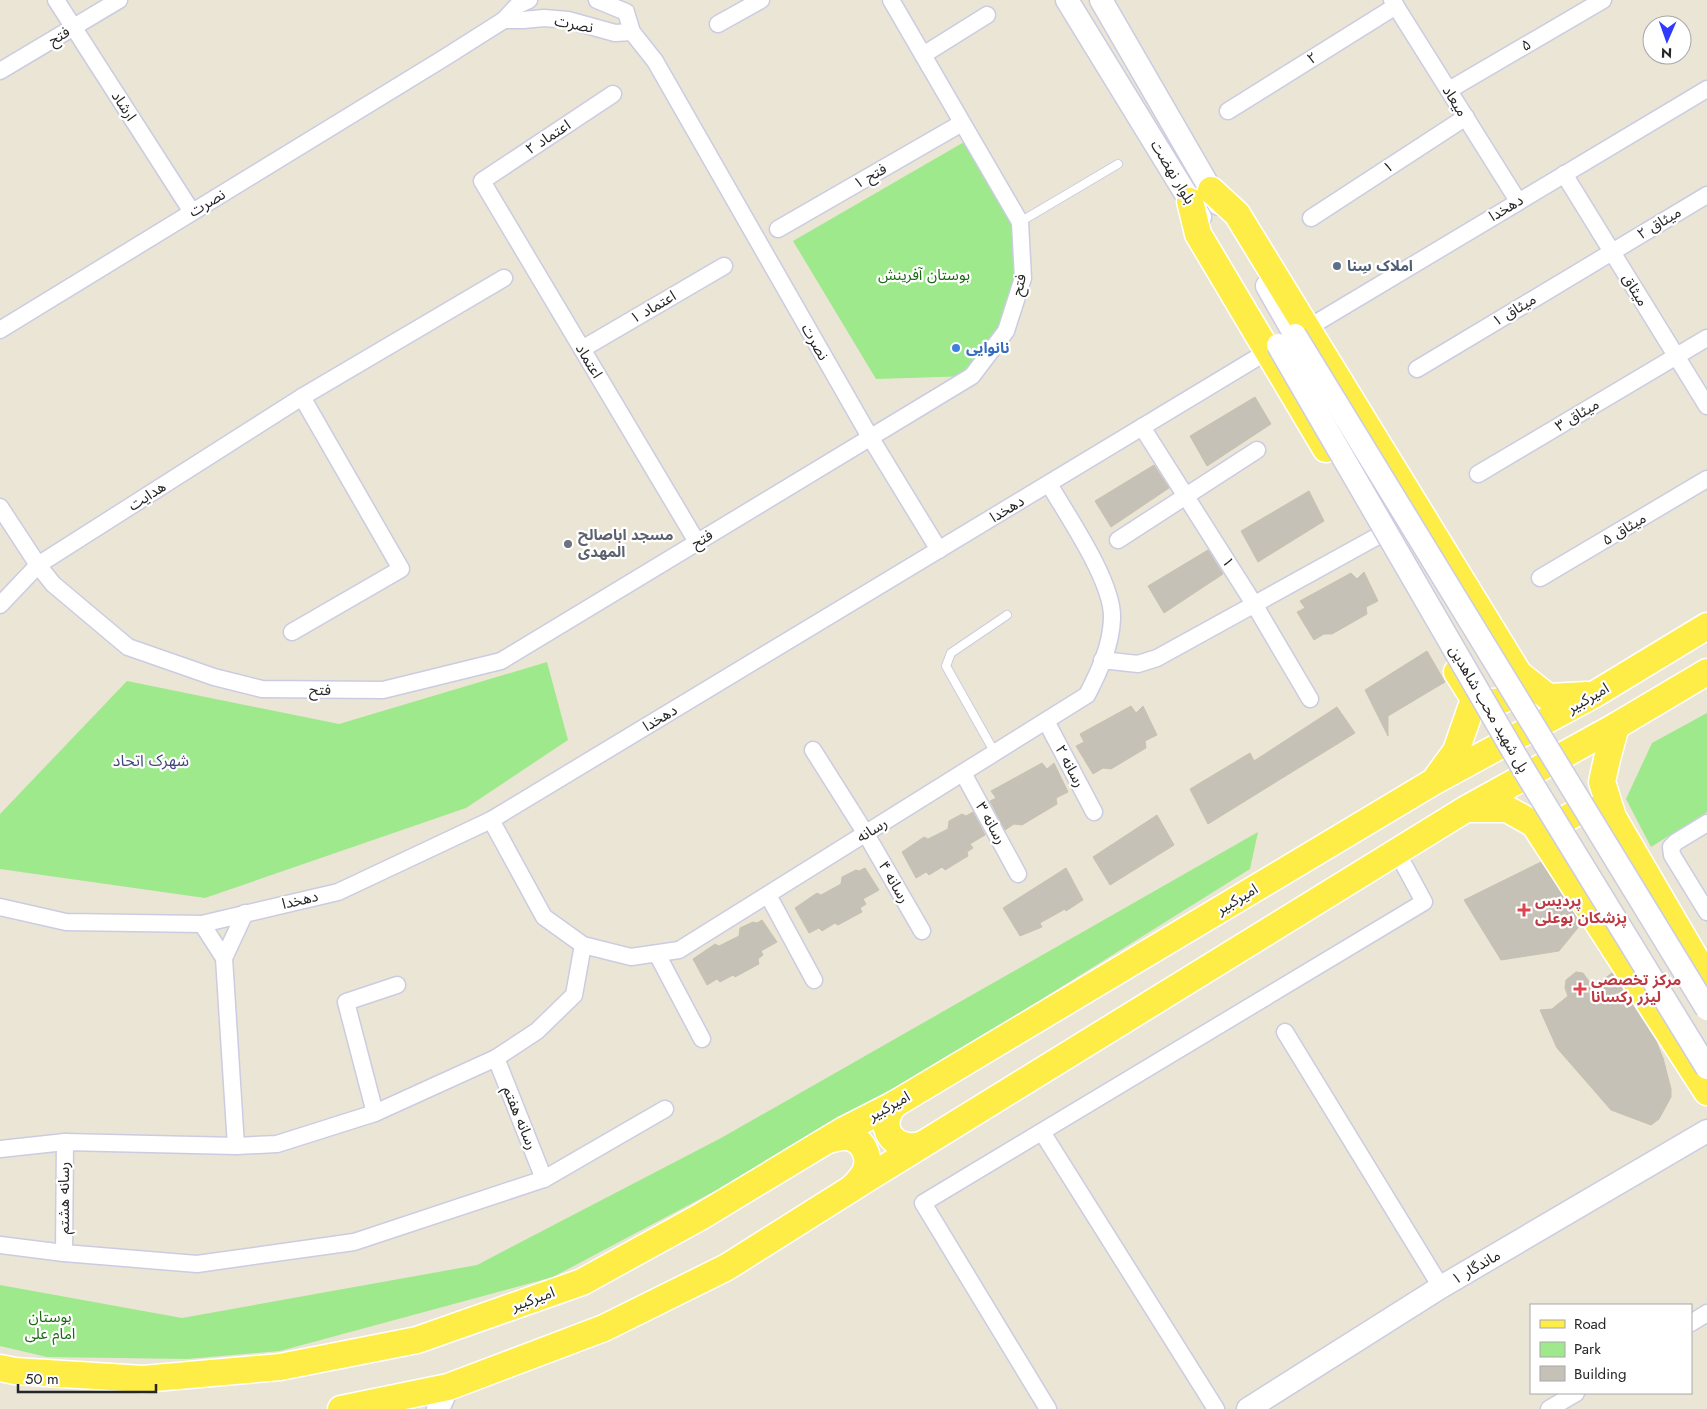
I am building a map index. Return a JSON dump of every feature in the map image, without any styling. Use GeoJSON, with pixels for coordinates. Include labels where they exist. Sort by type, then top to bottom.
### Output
{"type":"FeatureCollection","features":[{"type":"Feature","properties":{"kind":"main road","name":"بلوار نهضت"},"geometry":{"type":"LineString","coordinates":[[1067,0],[1200,195]]}},
{"type":"Feature","properties":{"kind":"main road","name":"بلوار نهضت"},"geometry":{"type":"LineString","coordinates":[[1101,0],[1200,195]]}},
{"type":"Feature","properties":{"kind":"main road"},"geometry":{"type":"LineString","coordinates":[[1519,674],[1513,691],[1504,700],[1490,703],[1474,699],[1378,536],[1287,340],[1237,214],[1200,195],[1198,234],[1287,340],[1519,674],[1548,697],[1595,694]]}},
{"type":"Feature","properties":{"kind":"main road","name":"پل شهید محب شاهدین"},"geometry":{"type":"LineString","coordinates":[[1287,340],[1707,1009]]}},
{"type":"Feature","properties":{"kind":"main road","name":"پل شهید محب شاهدین"},"geometry":{"type":"LineString","coordinates":[[1287,340],[1524,770],[1707,1068]]}},
{"type":"Feature","properties":{"kind":"main road","name":"امیرکبیر"},"geometry":{"type":"LineString","coordinates":[[0,1368],[143,1379],[280,1367],[417,1340],[582,1282],[700,1218],[828,1140],[895,1104],[1433,782],[1595,694],[1707,626]]}},
{"type":"Feature","properties":{"kind":"main road"},"geometry":{"type":"LineString","coordinates":[[341,1409],[443,1398],[604,1328],[727,1267],[851,1188],[1466,809],[1616,726],[1707,672]]}},
{"type":"Feature","properties":{"kind":"main road"},"geometry":{"type":"LineString","coordinates":[[1433,782],[1456,750],[1474,699]]}},
{"type":"Feature","properties":{"kind":"main road"},"geometry":{"type":"LineString","coordinates":[[1616,726],[1602,782],[1613,817],[1707,978]]}},
{"type":"Feature","properties":{"kind":"main road"},"geometry":{"type":"LineString","coordinates":[[1466,809],[1507,809],[1534,824],[1707,1092]]}},
{"type":"Feature","properties":{"kind":"main road"},"geometry":{"type":"LineString","coordinates":[[1552,851],[1556,831],[1565,820],[1578,812],[1603,811],[1613,817]]}},
{"type":"Feature","properties":{"kind":"main road"},"geometry":{"type":"LineString","coordinates":[[895,1104],[889,1110],[887,1117],[886,1125],[888,1132],[898,1144],[913,1147],[921,1145]]}},
{"type":"Feature","properties":{"kind":"main road","name":"ماندگار ۱"},"geometry":{"type":"LineString","coordinates":[[1248,1409],[1441,1287],[1707,1131]]}},
{"type":"Feature","properties":{"kind":"main road"},"geometry":{"type":"LineString","coordinates":[[828,1140],[843,1136],[851,1138],[863,1147],[867,1154],[866,1170],[851,1188]]}},
{"type":"Feature","properties":{"kind":"street","name":"ارشاد"},"geometry":{"type":"LineString","coordinates":[[56,0],[192,212]]}},
{"type":"Feature","properties":{"kind":"street","name":"فتح"},"geometry":{"type":"LineString","coordinates":[[0,71],[118,0]]}},
{"type":"Feature","properties":{"kind":"street"},"geometry":{"type":"LineString","coordinates":[[504,20],[518,5],[529,0]]}},
{"type":"Feature","properties":{"kind":"street"},"geometry":{"type":"LineString","coordinates":[[597,0],[626,12],[632,32]]}},
{"type":"Feature","properties":{"kind":"street"},"geometry":{"type":"LineString","coordinates":[[718,24],[761,0]]}},
{"type":"Feature","properties":{"kind":"street","name":"فتح"},"geometry":{"type":"LineString","coordinates":[[0,507],[38,565],[53,584],[128,647],[214,677],[262,689],[383,690],[501,661],[972,376],[1006,331],[1023,278],[1020,222],[891,0]]}},
{"type":"Feature","properties":{"kind":"street","name":"۵"},"geometry":{"type":"LineString","coordinates":[[1449,90],[1603,0]]}},
{"type":"Feature","properties":{"kind":"street","name":"میعاد"},"geometry":{"type":"LineString","coordinates":[[1394,3],[1518,201]]}},
{"type":"Feature","properties":{"kind":"street","name":"۲"},"geometry":{"type":"LineString","coordinates":[[1228,110],[1394,3]]}},
{"type":"Feature","properties":{"kind":"street"},"geometry":{"type":"LineString","coordinates":[[923,54],[988,14]]}},
{"type":"Feature","properties":{"kind":"street","name":"نصرت"},"geometry":{"type":"LineString","coordinates":[[0,330],[504,20],[544,18],[568,20],[615,33],[632,32],[655,61],[870,437],[939,550]]}},
{"type":"Feature","properties":{"kind":"street","name":"دهخدا"},"geometry":{"type":"LineString","coordinates":[[0,906],[66,922],[202,924],[338,892],[491,820],[1707,89]]}},
{"type":"Feature","properties":{"kind":"street","name":"اعتماد ۲"},"geometry":{"type":"LineString","coordinates":[[482,181],[614,94]]}},
{"type":"Feature","properties":{"kind":"street","name":"۱"},"geometry":{"type":"LineString","coordinates":[[1311,218],[1466,117]]}},
{"type":"Feature","properties":{"kind":"street","name":"فتح ۱"},"geometry":{"type":"LineString","coordinates":[[778,229],[962,123]]}},
{"type":"Feature","properties":{"kind":"street","name":"میثاق"},"geometry":{"type":"LineString","coordinates":[[1564,174],[1707,406]]}},
{"type":"Feature","properties":{"kind":"street","name":"اعتماد"},"geometry":{"type":"LineString","coordinates":[[482,181],[697,542]]}},
{"type":"Feature","properties":{"kind":"street","name":"میثاق ۲"},"geometry":{"type":"LineString","coordinates":[[1611,251],[1707,195]]}},
{"type":"Feature","properties":{"kind":"street","name":"میثاق ۱"},"geometry":{"type":"LineString","coordinates":[[1417,369],[1611,251]]}},
{"type":"Feature","properties":{"kind":"street","name":"اعتماد ۱"},"geometry":{"type":"LineString","coordinates":[[582,349],[724,266]]}},
{"type":"Feature","properties":{"kind":"street","name":"هدایت"},"geometry":{"type":"LineString","coordinates":[[0,605],[38,565],[302,397],[504,278]]}},
{"type":"Feature","properties":{"kind":"street","name":"میثاق ۳"},"geometry":{"type":"LineString","coordinates":[[1478,474],[1707,338]]}},
{"type":"Feature","properties":{"kind":"street"},"geometry":{"type":"LineString","coordinates":[[292,632],[401,569],[302,397]]}},
{"type":"Feature","properties":{"kind":"street","name":"۱"},"geometry":{"type":"LineString","coordinates":[[1142,427],[1254,604],[1310,699]]}},
{"type":"Feature","properties":{"kind":"street"},"geometry":{"type":"LineString","coordinates":[[1118,540],[1257,450]]}},
{"type":"Feature","properties":{"kind":"street","name":"میثاق ۵"},"geometry":{"type":"LineString","coordinates":[[1540,578],[1707,480]]}},
{"type":"Feature","properties":{"kind":"street","name":"رسانه"},"geometry":{"type":"LineString","coordinates":[[491,820],[544,917],[584,946],[631,957],[679,950],[1087,695],[1108,646],[1112,618],[1107,587],[1049,484]]}},
{"type":"Feature","properties":{"kind":"street"},"geometry":{"type":"LineString","coordinates":[[1102,660],[1138,664],[1157,658],[1378,536]]}},
{"type":"Feature","properties":{"kind":"street","name":"رسانه ۲"},"geometry":{"type":"LineString","coordinates":[[1046,721],[1094,812]]}},
{"type":"Feature","properties":{"kind":"street","name":"رسانه ۴"},"geometry":{"type":"LineString","coordinates":[[813,750],[866,834],[922,931]]}},
{"type":"Feature","properties":{"kind":"street","name":"رسانه ۳"},"geometry":{"type":"LineString","coordinates":[[963,772],[1018,874]]}},
{"type":"Feature","properties":{"kind":"street"},"geometry":{"type":"LineString","coordinates":[[1707,823],[1676,842],[1671,848],[1672,855],[1707,912]]}},
{"type":"Feature","properties":{"kind":"street"},"geometry":{"type":"LineString","coordinates":[[1048,1409],[923,1203],[1424,902],[1397,852]]}},
{"type":"Feature","properties":{"kind":"street"},"geometry":{"type":"LineString","coordinates":[[768,895],[814,980]]}},
{"type":"Feature","properties":{"kind":"street"},"geometry":{"type":"LineString","coordinates":[[236,1146],[224,958],[245,913]]}},
{"type":"Feature","properties":{"kind":"street"},"geometry":{"type":"LineString","coordinates":[[202,924],[224,958]]}},
{"type":"Feature","properties":{"kind":"street"},"geometry":{"type":"LineString","coordinates":[[0,1149],[65,1142],[236,1146],[277,1144],[375,1113],[496,1058],[538,1031],[574,995],[584,946]]}},
{"type":"Feature","properties":{"kind":"street"},"geometry":{"type":"LineString","coordinates":[[657,954],[702,1039]]}},
{"type":"Feature","properties":{"kind":"street"},"geometry":{"type":"LineString","coordinates":[[375,1113],[346,1002],[397,985]]}},
{"type":"Feature","properties":{"kind":"street"},"geometry":{"type":"LineString","coordinates":[[1285,1032],[1441,1287]]}},
{"type":"Feature","properties":{"kind":"street","name":"رسانه هفتم"},"geometry":{"type":"LineString","coordinates":[[496,1058],[544,1179]]}},
{"type":"Feature","properties":{"kind":"street"},"geometry":{"type":"LineString","coordinates":[[0,1246],[64,1254],[198,1264],[354,1242],[544,1179],[665,1109]]}},
{"type":"Feature","properties":{"kind":"street"},"geometry":{"type":"LineString","coordinates":[[1042,1132],[1216,1409]]}},
{"type":"Feature","properties":{"kind":"street","name":"رسانه هشتم"},"geometry":{"type":"LineString","coordinates":[[64,1254],[65,1142]]}},
{"type":"Feature","properties":{"kind":"street"},"geometry":{"type":"LineString","coordinates":[[1692,1321],[1707,1313]]}},
{"type":"Feature","properties":{"kind":"street"},"geometry":{"type":"LineString","coordinates":[[1549,1409],[1574,1394]]}},
{"type":"Feature","properties":{"kind":"lane"},"geometry":{"type":"LineString","coordinates":[[1020,222],[1118,164]]}},
{"type":"Feature","properties":{"kind":"lane"},"geometry":{"type":"LineString","coordinates":[[995,753],[946,666],[951,653],[1008,615]]}},
{"type":"Feature","properties":{"kind":"green space","name":"بوستان آفرینش"},"geometry":{"type":"Polygon","coordinates":[[[971,138],[1020,222],[1023,278],[1006,331],[972,376],[876,379],[793,241],[971,138]]]}},
{"type":"Feature","properties":{"kind":"green space"},"geometry":{"type":"Polygon","coordinates":[[[547,662],[568,740],[466,808],[205,898],[0,869],[0,814],[127,681],[339,724],[547,662]]]}},
{"type":"Feature","properties":{"kind":"green space"},"geometry":{"type":"Polygon","coordinates":[[[1707,713],[1707,812],[1651,847],[1626,799],[1652,743],[1707,713]]]}},
{"type":"Feature","properties":{"kind":"green space","name":"بوستان امام علی"},"geometry":{"type":"Polygon","coordinates":[[[1258,832],[1250,869],[975,1041],[764,1165],[553,1277],[280,1351],[187,1359],[47,1357],[0,1346],[0,1285],[182,1318],[477,1265],[721,1138],[1258,832]]]}},
{"type":"Feature","properties":{"kind":"building"},"geometry":{"type":"Polygon","coordinates":[[[1255,397],[1271,424],[1207,466],[1190,436],[1255,397]]]}},
{"type":"Feature","properties":{"kind":"building"},"geometry":{"type":"Polygon","coordinates":[[[1154,465],[1169,488],[1111,527],[1095,501],[1154,465]]]}},
{"type":"Feature","properties":{"kind":"building"},"geometry":{"type":"Polygon","coordinates":[[[1309,491],[1324,521],[1258,562],[1241,531],[1309,491]]]}},
{"type":"Feature","properties":{"kind":"building"},"geometry":{"type":"Polygon","coordinates":[[[1208,550],[1223,574],[1164,613],[1148,586],[1208,550]]]}},
{"type":"Feature","properties":{"kind":"building"},"geometry":{"type":"Polygon","coordinates":[[[1364,572],[1378,601],[1366,607],[1367,614],[1332,634],[1324,634],[1314,640],[1297,612],[1305,608],[1300,601],[1351,573],[1357,579],[1364,572]]]}},
{"type":"Feature","properties":{"kind":"building"},"geometry":{"type":"Polygon","coordinates":[[[1427,651],[1445,682],[1388,716],[1388,736],[1365,690],[1427,651]]]}},
{"type":"Feature","properties":{"kind":"building"},"geometry":{"type":"Polygon","coordinates":[[[1131,706],[1136,713],[1143,706],[1157,735],[1145,741],[1146,748],[1111,769],[1103,768],[1093,774],[1076,746],[1084,742],[1080,734],[1131,706]]]}},
{"type":"Feature","properties":{"kind":"building"},"geometry":{"type":"Polygon","coordinates":[[[1337,707],[1355,733],[1208,824],[1190,789],[1250,753],[1254,761],[1337,707]]]}},
{"type":"Feature","properties":{"kind":"building"},"geometry":{"type":"Polygon","coordinates":[[[1042,763],[1047,769],[1054,763],[1068,792],[1056,798],[1057,804],[1022,825],[1014,824],[1005,830],[990,801],[996,798],[991,791],[1042,763]]]}},
{"type":"Feature","properties":{"kind":"building"},"geometry":{"type":"Polygon","coordinates":[[[973,812],[985,835],[970,844],[973,848],[967,852],[968,856],[945,870],[942,867],[929,875],[926,872],[916,878],[902,852],[924,837],[928,839],[948,829],[949,821],[962,814],[966,816],[973,812]]]}},
{"type":"Feature","properties":{"kind":"building"},"geometry":{"type":"Polygon","coordinates":[[[1157,815],[1174,845],[1110,885],[1093,857],[1157,815]]]}},
{"type":"Feature","properties":{"kind":"building","name":"پردیس پزشکان بوعلی"},"geometry":{"type":"Polygon","coordinates":[[[1541,862],[1581,924],[1559,951],[1501,960],[1464,900],[1541,862]]]}},
{"type":"Feature","properties":{"kind":"building"},"geometry":{"type":"Polygon","coordinates":[[[865,868],[879,890],[863,899],[866,904],[860,908],[862,912],[838,925],[835,923],[822,931],[819,928],[809,933],[795,908],[817,893],[821,895],[841,884],[842,877],[865,868]]]}},
{"type":"Feature","properties":{"kind":"building"},"geometry":{"type":"Polygon","coordinates":[[[1066,868],[1083,900],[1066,911],[1065,909],[1040,923],[1042,927],[1020,936],[1003,908],[1066,868]]]}},
{"type":"Feature","properties":{"kind":"building"},"geometry":{"type":"Polygon","coordinates":[[[762,920],[777,942],[761,951],[763,955],[758,959],[759,964],[735,977],[733,975],[720,982],[717,979],[707,985],[693,959],[715,944],[719,946],[739,936],[740,928],[762,920]]]}},
{"type":"Feature","properties":{"kind":"building"},"geometry":{"type":"Polygon","coordinates":[[[1576,972],[1583,973],[1593,987],[1612,973],[1656,1041],[1663,1058],[1671,1089],[1671,1097],[1659,1119],[1651,1125],[1611,1110],[1557,1048],[1540,1010],[1552,1009],[1568,996],[1565,988],[1566,980],[1576,972]]]}},
{"type":"Feature","properties":{"kind":"place","name":"املاک سِنا"},"geometry":{"type":"Point","coordinates":[1337,266]}},
{"type":"Feature","properties":{"kind":"place","name":"نانوایی"},"geometry":{"type":"Point","coordinates":[956,348]}},
{"type":"Feature","properties":{"kind":"place","name":"مسجد اباصالح المهدی"},"geometry":{"type":"Point","coordinates":[568,544]}},
{"type":"Feature","properties":{"kind":"place","name":"پردیس پزشکان بوعلی"},"geometry":{"type":"Point","coordinates":[1524,910]}},
{"type":"Feature","properties":{"kind":"place","name":"مرکز تخصصی لیزر رکسانا"},"geometry":{"type":"Point","coordinates":[1580,989]}},
{"type":"Feature","properties":{"kind":"district","name":"شهرک اتحاد"},"geometry":{"type":"Point","coordinates":[151,760]}}]}
